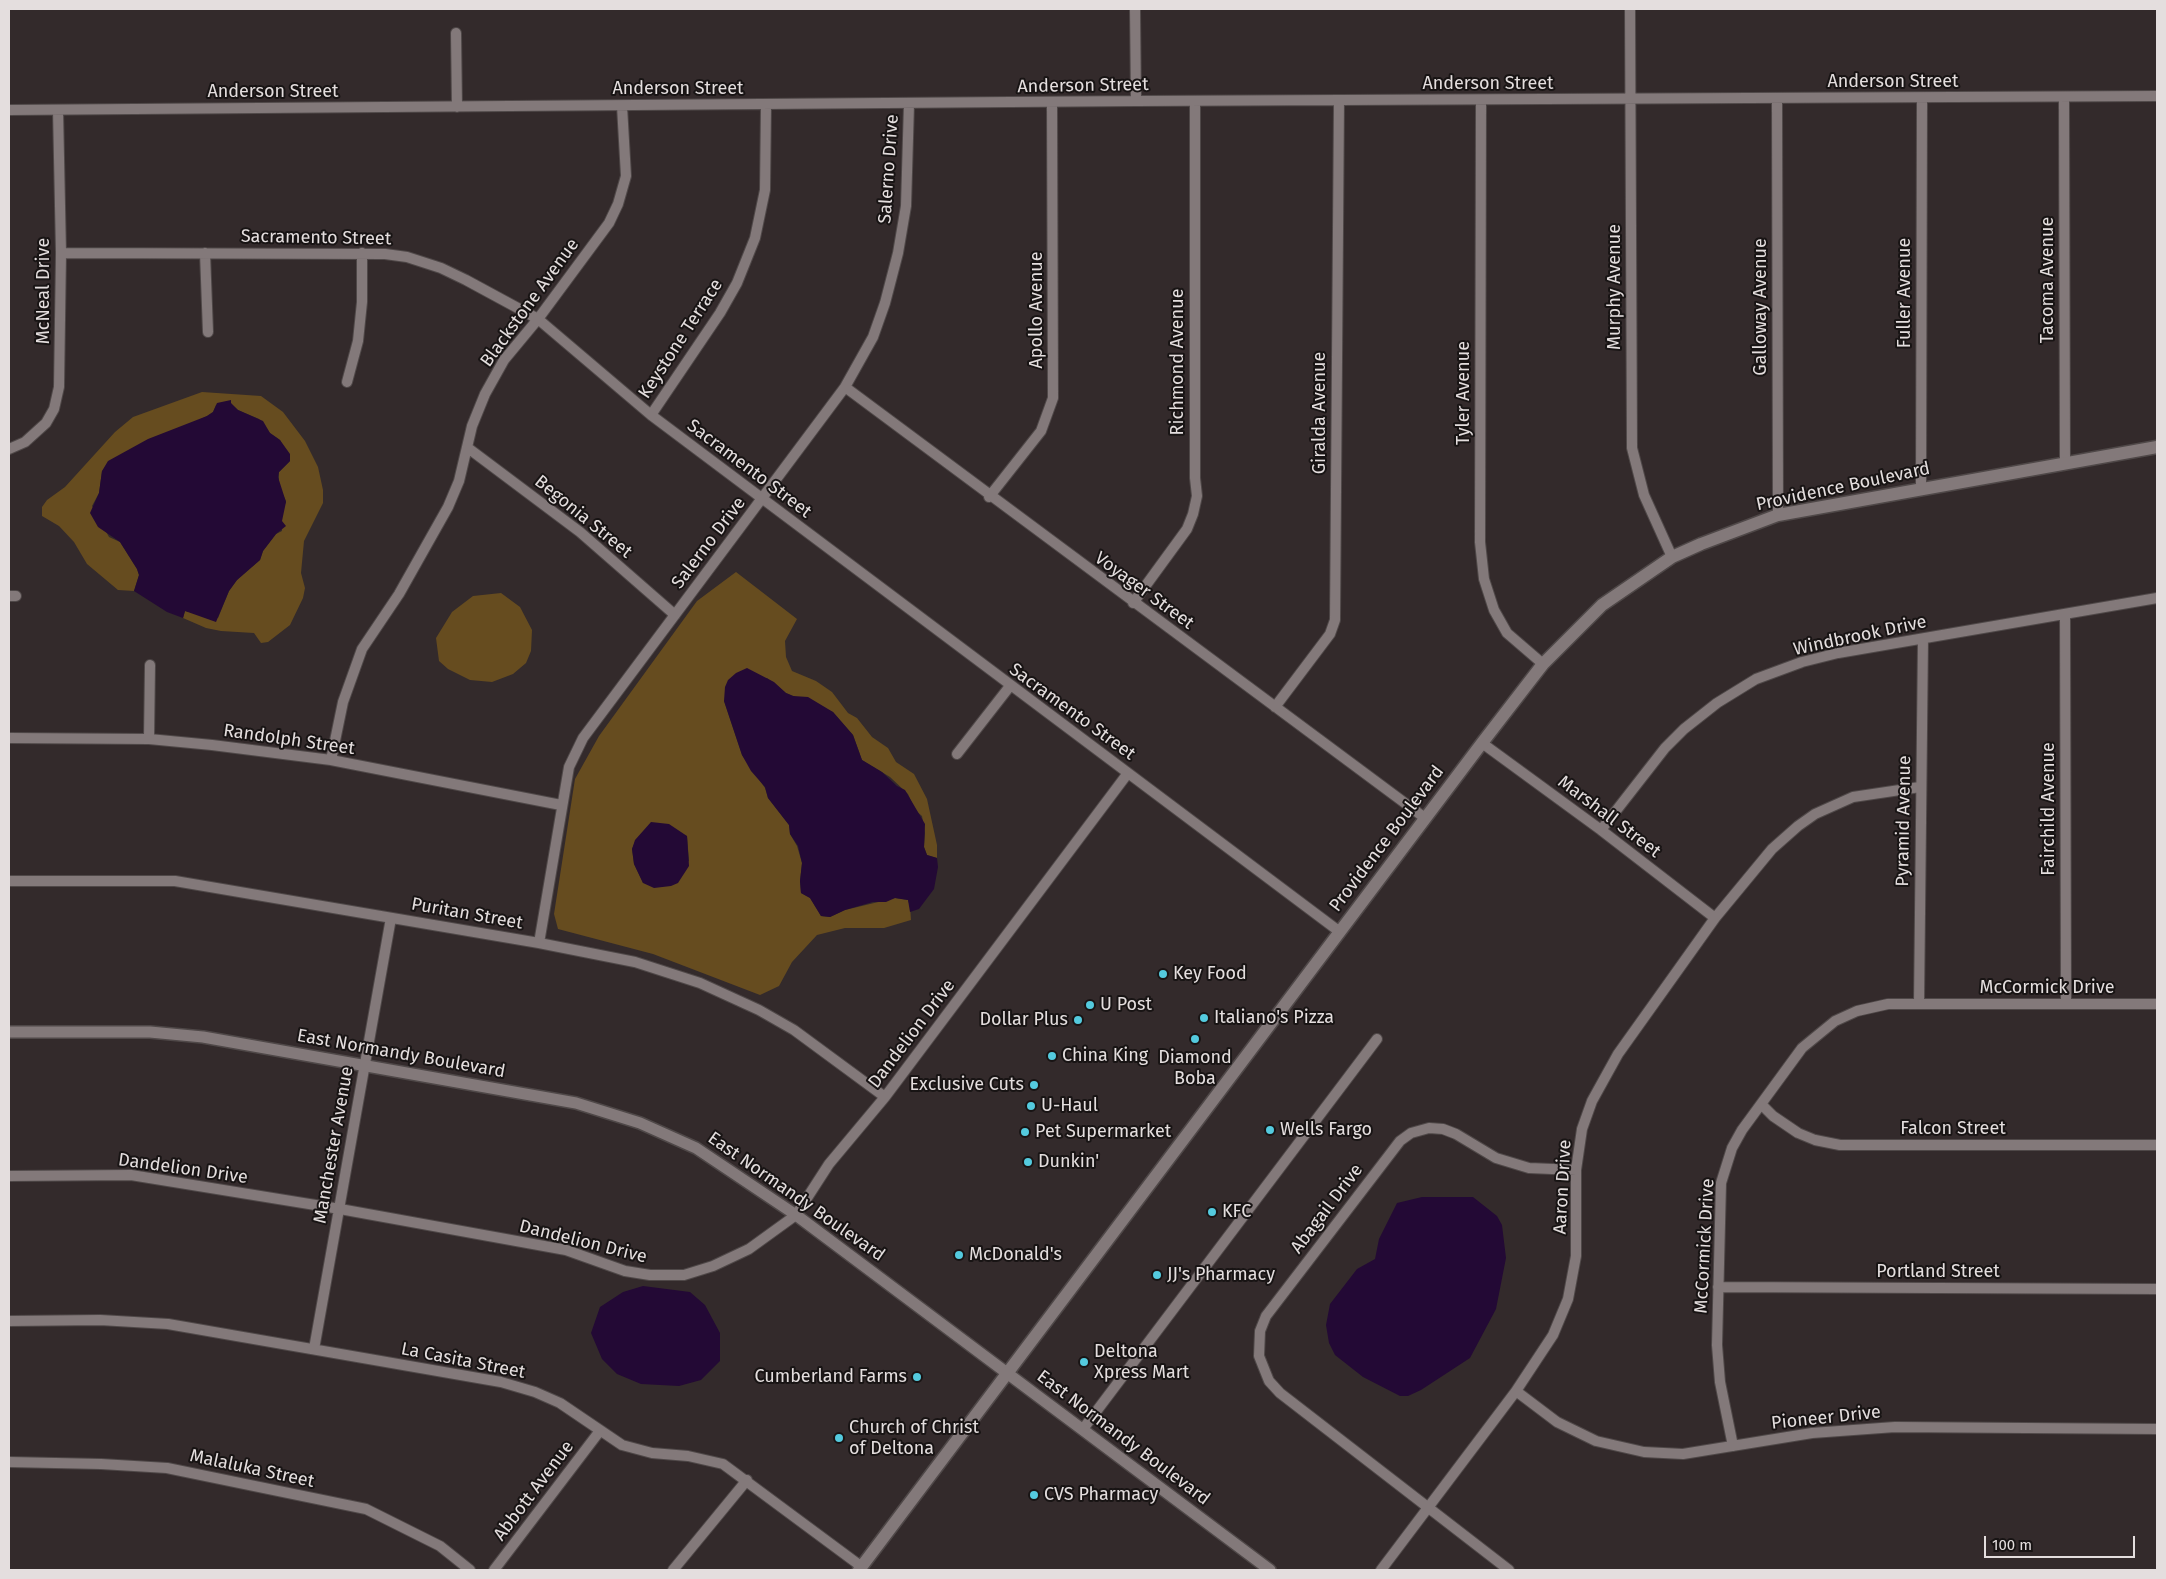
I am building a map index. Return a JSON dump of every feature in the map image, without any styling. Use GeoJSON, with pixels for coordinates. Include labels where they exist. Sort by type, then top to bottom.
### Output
{"type":"FeatureCollection","features":[{"type":"Feature","properties":{"kind":"main road","name":"Providence Boulevard"},"geometry":{"type":"LineString","coordinates":[[861,1568],[1424,818],[1543,664],[1602,605],[1672,557],[1719,536],[1778,515],[2157,448]]}},
{"type":"Feature","properties":{"kind":"street"},"geometry":{"type":"LineString","coordinates":[[1135,9],[1136,101]]}},
{"type":"Feature","properties":{"kind":"street","name":"Murphy Avenue"},"geometry":{"type":"LineString","coordinates":[[1630,9],[1632,448],[1644,495],[1672,557]]}},
{"type":"Feature","properties":{"kind":"street"},"geometry":{"type":"LineString","coordinates":[[456,33],[457,107]]}},
{"type":"Feature","properties":{"kind":"street","name":"Anderson Street"},"geometry":{"type":"LineString","coordinates":[[9,110],[766,106],[1136,101],[2064,98],[2157,96]]}},
{"type":"Feature","properties":{"kind":"street","name":"Fuller Avenue"},"geometry":{"type":"LineString","coordinates":[[1921,489],[1922,98]]}},
{"type":"Feature","properties":{"kind":"street","name":"Tacoma Avenue"},"geometry":{"type":"LineString","coordinates":[[2064,98],[2065,463]]}},
{"type":"Feature","properties":{"kind":"street","name":"Galloway Avenue"},"geometry":{"type":"LineString","coordinates":[[1777,99],[1778,515]]}},
{"type":"Feature","properties":{"kind":"street","name":"Giralda Avenue"},"geometry":{"type":"LineString","coordinates":[[1275,708],[1330,634],[1335,620],[1339,100]]}},
{"type":"Feature","properties":{"kind":"street","name":"Tyler Avenue"},"geometry":{"type":"LineString","coordinates":[[1481,100],[1480,542],[1484,579],[1494,610],[1507,632],[1543,664]]}},
{"type":"Feature","properties":{"kind":"street","name":"Richmond Avenue"},"geometry":{"type":"LineString","coordinates":[[1133,603],[1187,529],[1197,496],[1195,478],[1195,101]]}},
{"type":"Feature","properties":{"kind":"street","name":"Apollo Avenue"},"geometry":{"type":"LineString","coordinates":[[989,496],[1041,431],[1054,398],[1052,102]]}},
{"type":"Feature","properties":{"kind":"street","name":"Salerno Drive"},"geometry":{"type":"LineString","coordinates":[[539,943],[561,805],[569,767],[583,738],[845,387],[872,337],[885,302],[898,253],[906,206],[909,104]]}},
{"type":"Feature","properties":{"kind":"street","name":"Blackstone Avenue"},"geometry":{"type":"LineString","coordinates":[[330,760],[343,702],[362,649],[399,594],[448,507],[468,448],[472,426],[484,394],[504,360],[538,320],[609,223],[618,204],[626,176],[622,106]]}},
{"type":"Feature","properties":{"kind":"street","name":"Keystone Terrace"},"geometry":{"type":"LineString","coordinates":[[651,415],[720,313],[737,283],[756,238],[765,190],[766,106]]}},
{"type":"Feature","properties":{"kind":"street","name":"McNeal Drive"},"geometry":{"type":"LineString","coordinates":[[9,449],[25,442],[46,423],[56,402],[59,386],[61,253],[58,110]]}},
{"type":"Feature","properties":{"kind":"street","name":"Sacramento Street"},"geometry":{"type":"LineString","coordinates":[[61,253],[362,253],[407,257],[441,268],[538,320],[651,415],[1340,932]]}},
{"type":"Feature","properties":{"kind":"street"},"geometry":{"type":"LineString","coordinates":[[205,253],[208,332]]}},
{"type":"Feature","properties":{"kind":"street"},"geometry":{"type":"LineString","coordinates":[[347,382],[358,341],[362,302],[362,253]]}},
{"type":"Feature","properties":{"kind":"street","name":"Voyager Street"},"geometry":{"type":"LineString","coordinates":[[845,387],[1424,818]]}},
{"type":"Feature","properties":{"kind":"street","name":"Begonia Street"},"geometry":{"type":"LineString","coordinates":[[468,448],[580,532],[675,615]]}},
{"type":"Feature","properties":{"kind":"street","name":"Windbrook Drive"},"geometry":{"type":"LineString","coordinates":[[1601,830],[1665,748],[1684,729],[1717,704],[1756,679],[1802,662],[2157,598]]}},
{"type":"Feature","properties":{"kind":"street","name":"Fairchild Avenue"},"geometry":{"type":"LineString","coordinates":[[2065,614],[2066,1004]]}},
{"type":"Feature","properties":{"kind":"street","name":"Pyramid Avenue"},"geometry":{"type":"LineString","coordinates":[[1919,1004],[1923,639]]}},
{"type":"Feature","properties":{"kind":"street"},"geometry":{"type":"LineString","coordinates":[[149,739],[150,665]]}},
{"type":"Feature","properties":{"kind":"street"},"geometry":{"type":"LineString","coordinates":[[957,754],[1010,686]]}},
{"type":"Feature","properties":{"kind":"street","name":"Randolph Street"},"geometry":{"type":"LineString","coordinates":[[9,738],[149,739],[330,760],[561,805]]}},
{"type":"Feature","properties":{"kind":"street","name":"Marshall Street"},"geometry":{"type":"LineString","coordinates":[[1482,743],[1601,830],[1714,918]]}},
{"type":"Feature","properties":{"kind":"street","name":"Dandelion Drive"},"geometry":{"type":"LineString","coordinates":[[9,1176],[131,1175],[340,1209],[566,1250],[624,1271],[650,1275],[684,1274],[713,1266],[749,1249],[796,1215],[828,1164],[885,1097],[1128,773]]}},
{"type":"Feature","properties":{"kind":"street","name":"Aaron Drive"},"geometry":{"type":"LineString","coordinates":[[1381,1570],[1516,1391],[1553,1334],[1568,1299],[1576,1256],[1576,1170],[1582,1129],[1592,1100],[1618,1054],[1714,918],[1772,849],[1815,814],[1854,797],[1920,787]]}},
{"type":"Feature","properties":{"kind":"street","name":"Puritan Street"},"geometry":{"type":"LineString","coordinates":[[9,881],[175,881],[539,943],[635,962],[709,987],[759,1010],[794,1030],[885,1097]]}},
{"type":"Feature","properties":{"kind":"street","name":"Manchester Avenue"},"geometry":{"type":"LineString","coordinates":[[314,1349],[391,918]]}},
{"type":"Feature","properties":{"kind":"street","name":"McCormick Drive"},"geometry":{"type":"LineString","coordinates":[[1733,1446],[1720,1382],[1717,1345],[1721,1183],[1732,1148],[1802,1048],[1836,1020],[1857,1011],[1888,1004],[2157,1004]]}},
{"type":"Feature","properties":{"kind":"street","name":"East Normandy Boulevard"},"geometry":{"type":"LineString","coordinates":[[9,1032],[150,1032],[203,1037],[576,1103],[640,1122],[696,1148],[796,1215],[1270,1570]]}},
{"type":"Feature","properties":{"kind":"street"},"geometry":{"type":"LineString","coordinates":[[1083,1429],[1377,1039]]}},
{"type":"Feature","properties":{"kind":"street","name":"Falcon Street"},"geometry":{"type":"LineString","coordinates":[[1761,1104],[1773,1116],[1798,1133],[1815,1140],[1840,1145],[2157,1145]]}},
{"type":"Feature","properties":{"kind":"street","name":"Abagail Drive"},"geometry":{"type":"LineString","coordinates":[[1509,1570],[1280,1393],[1269,1381],[1258,1356],[1260,1331],[1266,1316],[1394,1149],[1411,1133],[1429,1128],[1443,1129],[1504,1160],[1530,1168],[1576,1170]]}},
{"type":"Feature","properties":{"kind":"street","name":"Portland Street"},"geometry":{"type":"LineString","coordinates":[[1718,1287],[2157,1289]]}},
{"type":"Feature","properties":{"kind":"street","name":"La Casita Street"},"geometry":{"type":"LineString","coordinates":[[9,1321],[100,1320],[168,1324],[501,1382],[535,1392],[560,1404],[599,1432],[622,1445],[652,1453],[688,1456],[723,1464],[747,1480],[861,1568]]}},
{"type":"Feature","properties":{"kind":"street","name":"Pioneer Drive"},"geometry":{"type":"LineString","coordinates":[[1516,1391],[1556,1422],[1596,1441],[1644,1452],[1683,1454],[1812,1433],[1895,1427],[2157,1429]]}},
{"type":"Feature","properties":{"kind":"street","name":"Abbott Avenue"},"geometry":{"type":"LineString","coordinates":[[494,1570],[599,1432]]}},
{"type":"Feature","properties":{"kind":"street","name":"Malaluka Street"},"geometry":{"type":"LineString","coordinates":[[9,1462],[102,1464],[167,1468],[366,1509],[440,1546],[470,1570]]}},
{"type":"Feature","properties":{"kind":"street"},"geometry":{"type":"LineString","coordinates":[[673,1570],[747,1480]]}},
{"type":"Feature","properties":{"kind":"shaded area"},"geometry":{"type":"Polygon","coordinates":[[[202,392],[261,396],[283,412],[305,441],[318,467],[323,490],[323,503],[304,541],[301,573],[305,588],[303,598],[290,625],[268,642],[261,643],[254,633],[206,628],[183,618],[185,611],[218,618],[229,591],[237,580],[260,560],[263,551],[276,534],[282,531],[281,516],[286,501],[279,486],[279,472],[290,461],[280,440],[270,433],[259,419],[238,410],[230,403],[216,405],[213,412],[207,416],[102,471],[99,493],[92,506],[109,537],[120,542],[137,569],[139,575],[134,591],[118,590],[87,564],[74,542],[59,526],[42,516],[42,507],[47,500],[65,487],[115,432],[133,417],[202,392]]]}},
{"type":"Feature","properties":{"kind":"shaded area"},"geometry":{"type":"Polygon","coordinates":[[[231,400],[231,403],[238,410],[263,421],[270,433],[280,440],[290,454],[290,461],[279,472],[278,477],[286,502],[282,521],[286,526],[276,534],[263,551],[260,560],[237,580],[229,591],[216,622],[185,611],[183,618],[167,612],[134,591],[139,575],[137,569],[120,542],[98,527],[90,513],[99,493],[102,471],[108,461],[148,439],[207,416],[213,412],[217,403],[231,400]]]}},
{"type":"Feature","properties":{"kind":"shaded area"},"geometry":{"type":"Polygon","coordinates":[[[736,572],[797,619],[785,641],[786,657],[792,671],[816,681],[832,692],[848,713],[857,718],[872,737],[888,748],[896,762],[914,774],[927,799],[937,845],[937,858],[927,855],[924,847],[925,833],[922,816],[915,810],[908,794],[890,777],[862,760],[853,735],[833,712],[786,693],[767,678],[724,701],[742,755],[765,788],[768,798],[789,825],[790,834],[797,846],[802,863],[801,893],[810,898],[821,916],[830,917],[845,910],[895,898],[908,900],[910,906],[911,920],[884,928],[845,928],[817,935],[792,962],[779,986],[760,995],[653,954],[558,929],[554,914],[575,779],[599,736],[697,601],[736,572]],[[648,828],[636,840],[632,849],[634,864],[643,883],[689,861],[687,836],[648,828]]]}},
{"type":"Feature","properties":{"kind":"shaded area"},"geometry":{"type":"Polygon","coordinates":[[[501,593],[520,607],[532,630],[531,651],[526,663],[513,674],[492,682],[470,680],[448,669],[439,661],[436,638],[452,612],[473,596],[501,593]]]}},
{"type":"Feature","properties":{"kind":"shaded area"},"geometry":{"type":"Polygon","coordinates":[[[747,668],[774,682],[786,693],[793,696],[808,697],[833,712],[853,735],[862,760],[882,772],[897,786],[905,790],[925,824],[924,847],[927,855],[937,858],[938,867],[934,889],[919,909],[910,912],[908,900],[895,898],[886,902],[873,902],[845,910],[830,917],[821,916],[810,898],[801,893],[802,863],[798,846],[790,834],[789,825],[768,798],[765,787],[751,771],[742,755],[724,701],[725,687],[728,680],[736,673],[747,668]]]}},
{"type":"Feature","properties":{"kind":"shaded area"},"geometry":{"type":"Polygon","coordinates":[[[651,822],[669,824],[687,836],[689,866],[678,883],[671,886],[654,888],[643,883],[634,864],[632,849],[635,840],[651,822]]]}},
{"type":"Feature","properties":{"kind":"shaded area"},"geometry":{"type":"Polygon","coordinates":[[[1422,1197],[1473,1197],[1497,1216],[1502,1225],[1506,1258],[1496,1309],[1470,1358],[1421,1390],[1408,1396],[1400,1396],[1363,1377],[1335,1355],[1329,1343],[1326,1325],[1330,1304],[1357,1269],[1375,1259],[1379,1239],[1397,1203],[1422,1197]]]}},
{"type":"Feature","properties":{"kind":"shaded area"},"geometry":{"type":"Polygon","coordinates":[[[643,1286],[690,1292],[705,1305],[720,1333],[720,1361],[701,1380],[679,1386],[641,1384],[617,1374],[602,1359],[591,1333],[600,1307],[623,1292],[643,1286]]]}},
{"type":"Feature","properties":{"kind":"place","name":"Key Food"},"geometry":{"type":"Point","coordinates":[1163,974]}},
{"type":"Feature","properties":{"kind":"place","name":"U Post"},"geometry":{"type":"Point","coordinates":[1090,1005]}},
{"type":"Feature","properties":{"kind":"place","name":"Italiano's Pizza"},"geometry":{"type":"Point","coordinates":[1204,1018]}},
{"type":"Feature","properties":{"kind":"place","name":"Dollar Plus"},"geometry":{"type":"Point","coordinates":[1078,1020]}},
{"type":"Feature","properties":{"kind":"place","name":"Diamond Boba"},"geometry":{"type":"Point","coordinates":[1195,1039]}},
{"type":"Feature","properties":{"kind":"place","name":"China King"},"geometry":{"type":"Point","coordinates":[1052,1056]}},
{"type":"Feature","properties":{"kind":"place","name":"Exclusive Cuts"},"geometry":{"type":"Point","coordinates":[1034,1085]}},
{"type":"Feature","properties":{"kind":"place","name":"U-Haul"},"geometry":{"type":"Point","coordinates":[1031,1106]}},
{"type":"Feature","properties":{"kind":"place","name":"Wells Fargo"},"geometry":{"type":"Point","coordinates":[1270,1130]}},
{"type":"Feature","properties":{"kind":"place","name":"Pet Supermarket"},"geometry":{"type":"Point","coordinates":[1025,1132]}},
{"type":"Feature","properties":{"kind":"place","name":"Dunkin'"},"geometry":{"type":"Point","coordinates":[1028,1162]}},
{"type":"Feature","properties":{"kind":"place","name":"KFC"},"geometry":{"type":"Point","coordinates":[1212,1212]}},
{"type":"Feature","properties":{"kind":"place","name":"McDonald's"},"geometry":{"type":"Point","coordinates":[959,1255]}},
{"type":"Feature","properties":{"kind":"place","name":"JJ's Pharmacy"},"geometry":{"type":"Point","coordinates":[1157,1275]}},
{"type":"Feature","properties":{"kind":"place","name":"Deltona Xpress Mart"},"geometry":{"type":"Point","coordinates":[1084,1362]}},
{"type":"Feature","properties":{"kind":"place","name":"Cumberland Farms"},"geometry":{"type":"Point","coordinates":[917,1377]}},
{"type":"Feature","properties":{"kind":"place","name":"Church of Christ of Deltona"},"geometry":{"type":"Point","coordinates":[839,1438]}},
{"type":"Feature","properties":{"kind":"place","name":"CVS Pharmacy"},"geometry":{"type":"Point","coordinates":[1034,1495]}}]}
